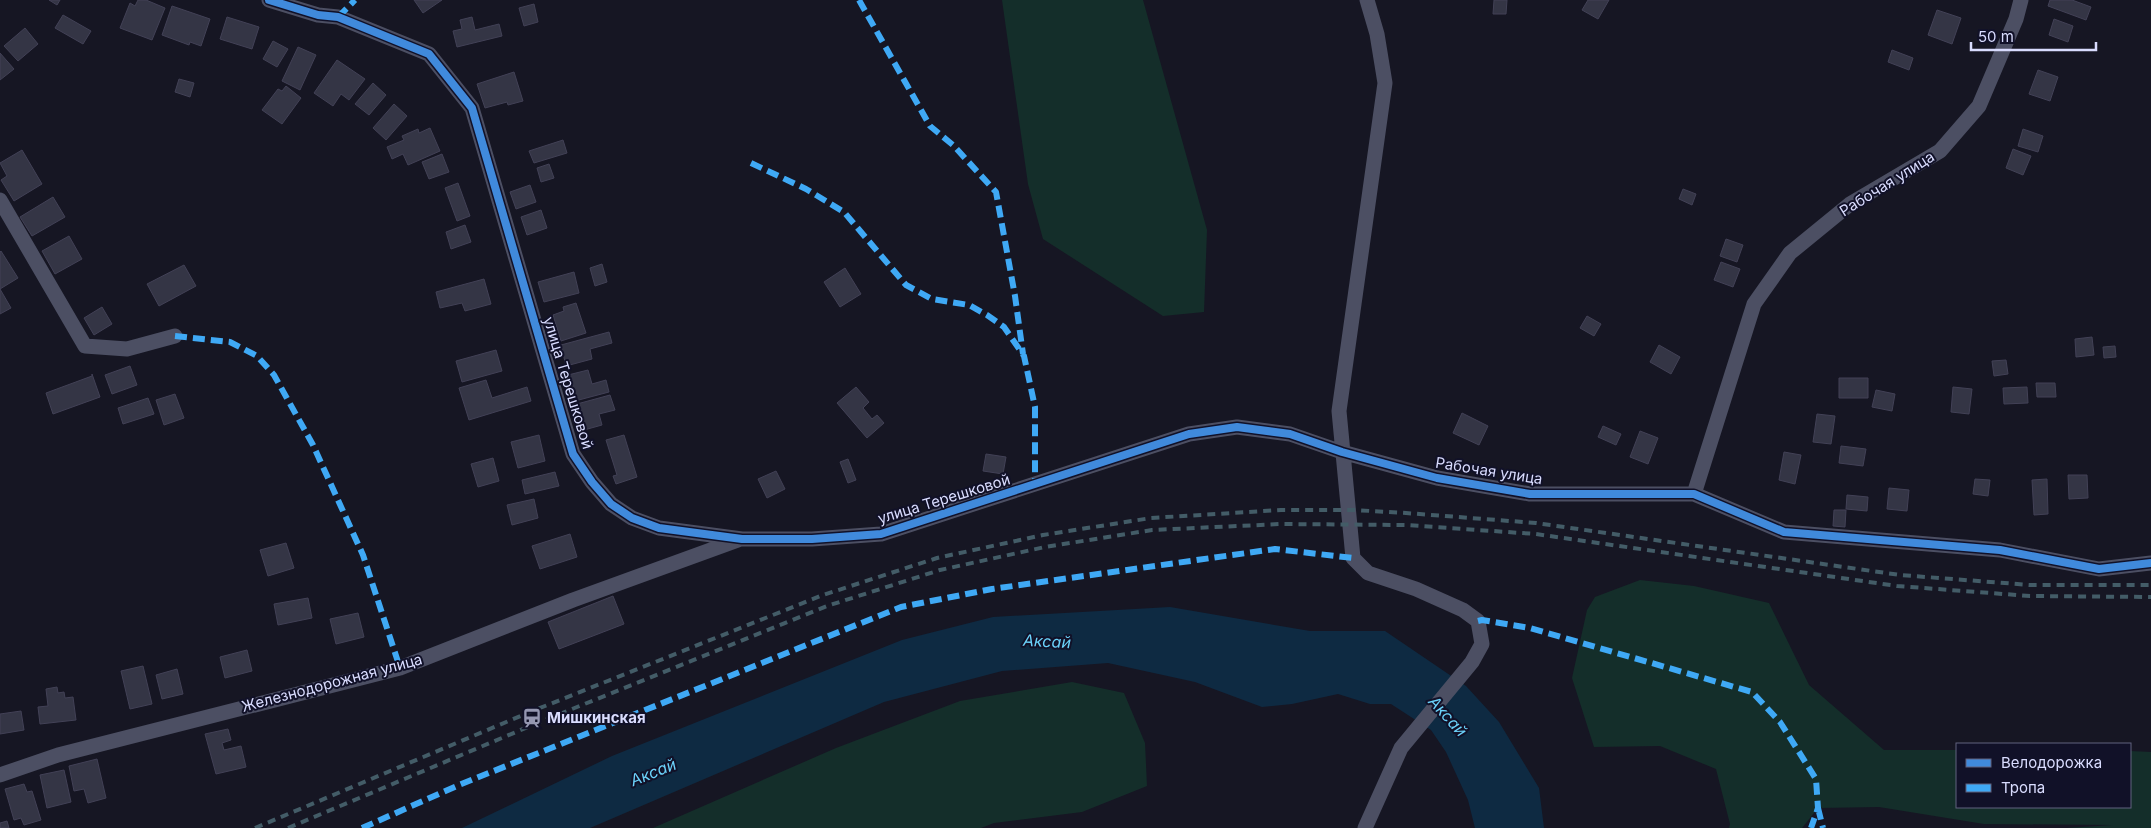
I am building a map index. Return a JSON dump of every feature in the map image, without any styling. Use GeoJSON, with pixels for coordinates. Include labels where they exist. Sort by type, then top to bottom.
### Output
{"type":"FeatureCollection","features":[{"type":"Feature","properties":{"kind":"street","name":"улица Терешковой"},"geometry":{"type":"LineString","coordinates":[[269,0],[318,15],[338,17],[429,54],[472,108],[574,454],[592,482],[611,504],[632,518],[660,528],[742,539],[812,539],[881,534],[1189,434],[1237,427],[1290,434],[1342,452]]}},
{"type":"Feature","properties":{"kind":"street"},"geometry":{"type":"LineString","coordinates":[[1365,828],[1401,748],[1472,662],[1482,644],[1478,621],[1463,610],[1416,589],[1368,573],[1353,558],[1339,411],[1385,84],[1377,34],[1367,0]]}},
{"type":"Feature","properties":{"kind":"street","name":"Рабочая улица"},"geometry":{"type":"LineString","coordinates":[[1342,452],[1437,478],[1530,494],[1694,494],[1754,304],[1790,253],[1850,204],[1940,151],[1979,106],[2016,19],[2022,0]]}},
{"type":"Feature","properties":{"kind":"street"},"geometry":{"type":"LineString","coordinates":[[0,200],[85,346],[126,349],[175,336]]}},
{"type":"Feature","properties":{"kind":"street"},"geometry":{"type":"LineString","coordinates":[[1694,494],[1784,532],[2000,550],[2098,569],[2151,563]]}},
{"type":"Feature","properties":{"kind":"street","name":"Железнодорожная улица"},"geometry":{"type":"LineString","coordinates":[[0,776],[58,755],[400,668],[573,600],[742,539]]}},
{"type":"Feature","properties":{"kind":"green space"},"geometry":{"type":"Polygon","coordinates":[[[1002,0],[1143,0],[1207,230],[1204,312],[1163,316],[1043,239],[1028,184],[1002,0]]]}},
{"type":"Feature","properties":{"kind":"green space"},"geometry":{"type":"Polygon","coordinates":[[[1640,580],[1694,586],[1769,603],[1809,685],[1884,750],[1956,750],[1956,808],[2131,808],[2131,751],[2151,752],[2151,828],[2066,828],[2113,825],[1984,824],[1879,807],[1818,808],[1802,828],[1729,828],[1730,824],[1716,769],[1660,746],[1594,747],[1572,678],[1587,610],[1595,597],[1640,580]]]}},
{"type":"Feature","properties":{"kind":"green space"},"geometry":{"type":"Polygon","coordinates":[[[1072,682],[1124,693],[1145,743],[1147,786],[1082,812],[994,823],[981,828],[653,828],[836,748],[960,701],[1072,682]]]}},
{"type":"Feature","properties":{"kind":"water","name":"Аксай"},"geometry":{"type":"Polygon","coordinates":[[[1170,607],[1310,631],[1385,631],[1466,686],[1499,722],[1539,788],[1544,828],[1475,828],[1468,800],[1446,752],[1431,730],[1391,704],[1370,704],[1338,694],[1292,704],[1262,707],[1195,682],[1108,663],[1002,671],[884,702],[590,828],[462,828],[612,756],[902,640],[993,617],[1170,607]]]}},
{"type":"Feature","properties":{"kind":"building"},"geometry":{"type":"Polygon","coordinates":[[[49,0],[60,0],[57,5],[49,0]]]}},
{"type":"Feature","properties":{"kind":"building"},"geometry":{"type":"Polygon","coordinates":[[[138,0],[146,0],[165,8],[152,40],[120,28],[130,3],[135,6],[138,0]]]}},
{"type":"Feature","properties":{"kind":"building"},"geometry":{"type":"Polygon","coordinates":[[[414,0],[442,0],[423,13],[414,0]]]}},
{"type":"Feature","properties":{"kind":"building"},"geometry":{"type":"Polygon","coordinates":[[[1494,0],[1507,0],[1506,14],[1493,14],[1494,0]]]}},
{"type":"Feature","properties":{"kind":"building"},"geometry":{"type":"Polygon","coordinates":[[[1588,0],[1609,0],[1598,19],[1582,10],[1588,0]]]}},
{"type":"Feature","properties":{"kind":"building"},"geometry":{"type":"Polygon","coordinates":[[[2050,0],[2072,0],[2091,7],[2086,20],[2048,6],[2050,0]]]}},
{"type":"Feature","properties":{"kind":"building"},"geometry":{"type":"Polygon","coordinates":[[[534,4],[538,22],[524,26],[519,8],[534,4]]]}},
{"type":"Feature","properties":{"kind":"building"},"geometry":{"type":"Polygon","coordinates":[[[172,6],[210,19],[201,46],[190,42],[189,45],[162,35],[172,6]]]}},
{"type":"Feature","properties":{"kind":"building"},"geometry":{"type":"Polygon","coordinates":[[[1937,10],[1961,18],[1952,44],[1928,35],[1937,10]]]}},
{"type":"Feature","properties":{"kind":"building"},"geometry":{"type":"Polygon","coordinates":[[[63,15],[91,31],[83,44],[55,28],[63,15]]]}},
{"type":"Feature","properties":{"kind":"building"},"geometry":{"type":"Polygon","coordinates":[[[227,17],[259,27],[252,49],[220,39],[227,17]]]}},
{"type":"Feature","properties":{"kind":"building"},"geometry":{"type":"Polygon","coordinates":[[[472,17],[475,30],[499,24],[502,36],[457,47],[453,31],[462,29],[460,20],[472,17]]]}},
{"type":"Feature","properties":{"kind":"building"},"geometry":{"type":"Polygon","coordinates":[[[2054,19],[2073,26],[2068,42],[2049,35],[2054,19]]]}},
{"type":"Feature","properties":{"kind":"building"},"geometry":{"type":"Polygon","coordinates":[[[25,28],[38,44],[18,61],[4,46],[25,28]]]}},
{"type":"Feature","properties":{"kind":"building"},"geometry":{"type":"Polygon","coordinates":[[[273,41],[288,49],[277,67],[263,59],[273,41]]]}},
{"type":"Feature","properties":{"kind":"building"},"geometry":{"type":"Polygon","coordinates":[[[298,47],[316,55],[300,90],[282,81],[298,47]]]}},
{"type":"Feature","properties":{"kind":"building"},"geometry":{"type":"Polygon","coordinates":[[[1892,50],[1913,58],[1909,70],[1888,62],[1892,50]]]}},
{"type":"Feature","properties":{"kind":"building"},"geometry":{"type":"Polygon","coordinates":[[[0,53],[14,69],[0,80],[0,53]]]}},
{"type":"Feature","properties":{"kind":"building"},"geometry":{"type":"Polygon","coordinates":[[[337,60],[365,79],[349,100],[341,94],[333,106],[314,93],[337,60]]]}},
{"type":"Feature","properties":{"kind":"building"},"geometry":{"type":"Polygon","coordinates":[[[2038,70],[2058,77],[2050,101],[2029,94],[2038,70]]]}},
{"type":"Feature","properties":{"kind":"building"},"geometry":{"type":"Polygon","coordinates":[[[514,72],[523,101],[508,105],[507,102],[485,108],[477,84],[514,72]]]}},
{"type":"Feature","properties":{"kind":"building"},"geometry":{"type":"Polygon","coordinates":[[[179,79],[194,83],[190,97],[175,92],[179,79]]]}},
{"type":"Feature","properties":{"kind":"building"},"geometry":{"type":"Polygon","coordinates":[[[373,83],[386,95],[369,115],[355,104],[373,83]]]}},
{"type":"Feature","properties":{"kind":"building"},"geometry":{"type":"Polygon","coordinates":[[[286,86],[301,98],[282,124],[262,110],[278,89],[282,91],[286,86]]]}},
{"type":"Feature","properties":{"kind":"building"},"geometry":{"type":"Polygon","coordinates":[[[394,104],[407,116],[386,140],[373,128],[394,104]]]}},
{"type":"Feature","properties":{"kind":"building"},"geometry":{"type":"Polygon","coordinates":[[[430,128],[440,151],[408,165],[403,154],[392,159],[387,147],[404,140],[402,136],[418,129],[419,133],[430,128]]]}},
{"type":"Feature","properties":{"kind":"building"},"geometry":{"type":"Polygon","coordinates":[[[2023,129],[2043,136],[2038,152],[2018,146],[2023,129]]]}},
{"type":"Feature","properties":{"kind":"building"},"geometry":{"type":"Polygon","coordinates":[[[563,140],[567,153],[534,163],[529,151],[563,140]]]}},
{"type":"Feature","properties":{"kind":"building"},"geometry":{"type":"Polygon","coordinates":[[[2013,149],[2031,156],[2023,175],[2006,168],[2013,149]]]}},
{"type":"Feature","properties":{"kind":"building"},"geometry":{"type":"Polygon","coordinates":[[[22,150],[42,184],[14,201],[1,180],[7,176],[0,163],[22,150]]]}},
{"type":"Feature","properties":{"kind":"building"},"geometry":{"type":"Polygon","coordinates":[[[442,154],[449,172],[429,179],[422,162],[442,154]]]}},
{"type":"Feature","properties":{"kind":"building"},"geometry":{"type":"Polygon","coordinates":[[[549,164],[554,178],[541,182],[537,168],[549,164]]]}},
{"type":"Feature","properties":{"kind":"building"},"geometry":{"type":"Polygon","coordinates":[[[458,183],[470,216],[457,221],[445,188],[458,183]]]}},
{"type":"Feature","properties":{"kind":"building"},"geometry":{"type":"Polygon","coordinates":[[[530,185],[536,202],[516,209],[510,192],[530,185]]]}},
{"type":"Feature","properties":{"kind":"building"},"geometry":{"type":"Polygon","coordinates":[[[1683,189],[1696,194],[1692,205],[1679,199],[1683,189]]]}},
{"type":"Feature","properties":{"kind":"building"},"geometry":{"type":"Polygon","coordinates":[[[53,197],[65,217],[32,236],[20,217],[53,197]]]}},
{"type":"Feature","properties":{"kind":"building"},"geometry":{"type":"Polygon","coordinates":[[[541,210],[547,228],[527,235],[521,217],[541,210]]]}},
{"type":"Feature","properties":{"kind":"building"},"geometry":{"type":"Polygon","coordinates":[[[465,225],[471,242],[451,249],[446,232],[465,225]]]}},
{"type":"Feature","properties":{"kind":"building"},"geometry":{"type":"Polygon","coordinates":[[[69,236],[82,259],[55,274],[42,251],[69,236]]]}},
{"type":"Feature","properties":{"kind":"building"},"geometry":{"type":"Polygon","coordinates":[[[1726,239],[1743,245],[1737,262],[1720,256],[1726,239]]]}},
{"type":"Feature","properties":{"kind":"building"},"geometry":{"type":"Polygon","coordinates":[[[1,251],[18,278],[0,289],[0,252],[1,251]]]}},
{"type":"Feature","properties":{"kind":"building"},"geometry":{"type":"Polygon","coordinates":[[[1721,262],[1740,269],[1733,287],[1714,280],[1721,262]]]}},
{"type":"Feature","properties":{"kind":"building"},"geometry":{"type":"Polygon","coordinates":[[[602,264],[607,282],[595,286],[590,268],[602,264]]]}},
{"type":"Feature","properties":{"kind":"building"},"geometry":{"type":"Polygon","coordinates":[[[184,265],[196,286],[159,306],[147,284],[184,265]]]}},
{"type":"Feature","properties":{"kind":"building"},"geometry":{"type":"Polygon","coordinates":[[[845,268],[861,294],[840,307],[824,282],[845,268]]]}},
{"type":"Feature","properties":{"kind":"building"},"geometry":{"type":"Polygon","coordinates":[[[574,272],[579,293],[544,302],[538,282],[574,272]]]}},
{"type":"Feature","properties":{"kind":"building"},"geometry":{"type":"Polygon","coordinates":[[[484,279],[491,304],[465,311],[462,303],[440,308],[436,292],[484,279]]]}},
{"type":"Feature","properties":{"kind":"building"},"geometry":{"type":"Polygon","coordinates":[[[0,289],[11,308],[0,314],[0,289]]]}},
{"type":"Feature","properties":{"kind":"building"},"geometry":{"type":"Polygon","coordinates":[[[576,303],[586,333],[561,341],[553,315],[564,311],[563,307],[576,303]]]}},
{"type":"Feature","properties":{"kind":"building"},"geometry":{"type":"Polygon","coordinates":[[[102,307],[112,324],[94,335],[84,318],[102,307]]]}},
{"type":"Feature","properties":{"kind":"building"},"geometry":{"type":"Polygon","coordinates":[[[1587,316],[1601,324],[1594,336],[1580,328],[1587,316]]]}},
{"type":"Feature","properties":{"kind":"building"},"geometry":{"type":"Polygon","coordinates":[[[609,332],[612,343],[590,349],[592,359],[566,366],[561,345],[609,332]]]}},
{"type":"Feature","properties":{"kind":"building"},"geometry":{"type":"Polygon","coordinates":[[[2092,337],[2094,355],[2076,357],[2075,339],[2092,337]]]}},
{"type":"Feature","properties":{"kind":"building"},"geometry":{"type":"Polygon","coordinates":[[[1659,345],[1680,357],[1671,374],[1650,362],[1659,345]]]}},
{"type":"Feature","properties":{"kind":"building"},"geometry":{"type":"Polygon","coordinates":[[[2115,346],[2116,357],[2104,358],[2103,347],[2115,346]]]}},
{"type":"Feature","properties":{"kind":"building"},"geometry":{"type":"Polygon","coordinates":[[[496,350],[502,371],[462,382],[456,361],[496,350]]]}},
{"type":"Feature","properties":{"kind":"building"},"geometry":{"type":"Polygon","coordinates":[[[2006,360],[2008,374],[1994,376],[1992,361],[2006,360]]]}},
{"type":"Feature","properties":{"kind":"building"},"geometry":{"type":"Polygon","coordinates":[[[130,366],[137,385],[112,394],[105,375],[130,366]]]}},
{"type":"Feature","properties":{"kind":"building"},"geometry":{"type":"Polygon","coordinates":[[[588,370],[592,384],[606,380],[609,392],[575,401],[568,375],[588,370]]]}},
{"type":"Feature","properties":{"kind":"building"},"geometry":{"type":"Polygon","coordinates":[[[92,374],[100,397],[53,414],[46,393],[92,376],[92,374]]]}},
{"type":"Feature","properties":{"kind":"building"},"geometry":{"type":"Polygon","coordinates":[[[1839,378],[1868,378],[1868,398],[1839,398],[1839,378]]]}},
{"type":"Feature","properties":{"kind":"building"},"geometry":{"type":"Polygon","coordinates":[[[486,380],[492,398],[527,387],[531,401],[469,420],[459,388],[486,380]]]}},
{"type":"Feature","properties":{"kind":"building"},"geometry":{"type":"Polygon","coordinates":[[[2036,383],[2055,383],[2056,397],[2037,397],[2036,383]]]}},
{"type":"Feature","properties":{"kind":"building"},"geometry":{"type":"Polygon","coordinates":[[[856,387],[869,402],[863,408],[872,419],[877,415],[884,423],[867,438],[837,403],[856,387]]]}},
{"type":"Feature","properties":{"kind":"building"},"geometry":{"type":"Polygon","coordinates":[[[1953,387],[1972,389],[1969,414],[1951,412],[1953,387]]]}},
{"type":"Feature","properties":{"kind":"building"},"geometry":{"type":"Polygon","coordinates":[[[2027,387],[2028,403],[2004,404],[2003,388],[2027,387]]]}},
{"type":"Feature","properties":{"kind":"building"},"geometry":{"type":"Polygon","coordinates":[[[1876,390],[1895,394],[1892,411],[1872,407],[1876,390]]]}},
{"type":"Feature","properties":{"kind":"building"},"geometry":{"type":"Polygon","coordinates":[[[175,394],[184,418],[164,425],[156,400],[175,394]]]}},
{"type":"Feature","properties":{"kind":"building"},"geometry":{"type":"Polygon","coordinates":[[[610,395],[615,410],[599,414],[602,425],[584,430],[577,404],[610,395]]]}},
{"type":"Feature","properties":{"kind":"building"},"geometry":{"type":"Polygon","coordinates":[[[148,398],[154,414],[123,424],[118,408],[148,398]]]}},
{"type":"Feature","properties":{"kind":"building"},"geometry":{"type":"Polygon","coordinates":[[[1462,413],[1488,426],[1479,445],[1453,433],[1462,413]]]}},
{"type":"Feature","properties":{"kind":"building"},"geometry":{"type":"Polygon","coordinates":[[[1817,414],[1835,416],[1831,444],[1813,442],[1817,414]]]}},
{"type":"Feature","properties":{"kind":"building"},"geometry":{"type":"Polygon","coordinates":[[[1603,426],[1621,434],[1616,445],[1598,437],[1603,426]]]}},
{"type":"Feature","properties":{"kind":"building"},"geometry":{"type":"Polygon","coordinates":[[[1640,431],[1658,438],[1648,464],[1630,457],[1640,431]]]}},
{"type":"Feature","properties":{"kind":"building"},"geometry":{"type":"Polygon","coordinates":[[[539,435],[545,461],[518,468],[511,442],[539,435]]]}},
{"type":"Feature","properties":{"kind":"building"},"geometry":{"type":"Polygon","coordinates":[[[624,435],[637,477],[616,484],[613,476],[617,475],[606,440],[624,435]]]}},
{"type":"Feature","properties":{"kind":"building"},"geometry":{"type":"Polygon","coordinates":[[[1841,446],[1866,449],[1863,466],[1839,463],[1841,446]]]}},
{"type":"Feature","properties":{"kind":"building"},"geometry":{"type":"Polygon","coordinates":[[[1784,452],[1801,455],[1795,484],[1779,480],[1784,452]]]}},
{"type":"Feature","properties":{"kind":"building"},"geometry":{"type":"Polygon","coordinates":[[[986,454],[1006,457],[1003,474],[983,471],[986,454]]]}},
{"type":"Feature","properties":{"kind":"building"},"geometry":{"type":"Polygon","coordinates":[[[493,458],[499,481],[478,487],[471,464],[493,458]]]}},
{"type":"Feature","properties":{"kind":"building"},"geometry":{"type":"Polygon","coordinates":[[[848,459],[856,480],[848,483],[840,462],[848,459]]]}},
{"type":"Feature","properties":{"kind":"building"},"geometry":{"type":"Polygon","coordinates":[[[776,471],[785,489],[767,498],[758,479],[776,471]]]}},
{"type":"Feature","properties":{"kind":"building"},"geometry":{"type":"Polygon","coordinates":[[[555,472],[559,486],[525,494],[522,480],[555,472]]]}},
{"type":"Feature","properties":{"kind":"building"},"geometry":{"type":"Polygon","coordinates":[[[2068,475],[2087,475],[2088,498],[2069,499],[2068,475]]]}},
{"type":"Feature","properties":{"kind":"building"},"geometry":{"type":"Polygon","coordinates":[[[1975,479],[1990,480],[1988,496],[1973,494],[1975,479]]]}},
{"type":"Feature","properties":{"kind":"building"},"geometry":{"type":"Polygon","coordinates":[[[2047,479],[2048,514],[2034,515],[2032,480],[2047,479]]]}},
{"type":"Feature","properties":{"kind":"building"},"geometry":{"type":"Polygon","coordinates":[[[1889,488],[1909,490],[1907,511],[1887,509],[1889,488]]]}},
{"type":"Feature","properties":{"kind":"building"},"geometry":{"type":"Polygon","coordinates":[[[1847,495],[1868,497],[1867,511],[1846,509],[1847,495]]]}},
{"type":"Feature","properties":{"kind":"building"},"geometry":{"type":"Polygon","coordinates":[[[534,499],[538,518],[512,525],[507,505],[534,499]]]}},
{"type":"Feature","properties":{"kind":"building"},"geometry":{"type":"Polygon","coordinates":[[[1834,510],[1846,510],[1845,527],[1833,526],[1834,510]]]}},
{"type":"Feature","properties":{"kind":"building"},"geometry":{"type":"Polygon","coordinates":[[[570,534],[577,557],[540,569],[532,546],[570,534]]]}},
{"type":"Feature","properties":{"kind":"building"},"geometry":{"type":"Polygon","coordinates":[[[286,543],[294,568],[268,576],[260,550],[286,543]]]}},
{"type":"Feature","properties":{"kind":"building"},"geometry":{"type":"Polygon","coordinates":[[[613,596],[624,624],[559,649],[548,622],[613,596]]]}},
{"type":"Feature","properties":{"kind":"building"},"geometry":{"type":"Polygon","coordinates":[[[308,598],[312,618],[278,625],[274,604],[308,598]]]}},
{"type":"Feature","properties":{"kind":"building"},"geometry":{"type":"Polygon","coordinates":[[[358,613],[364,637],[336,644],[330,619],[358,613]]]}},
{"type":"Feature","properties":{"kind":"building"},"geometry":{"type":"Polygon","coordinates":[[[247,650],[252,671],[225,678],[220,657],[247,650]]]}},
{"type":"Feature","properties":{"kind":"building"},"geometry":{"type":"Polygon","coordinates":[[[143,666],[152,704],[130,709],[121,671],[143,666]]]}},
{"type":"Feature","properties":{"kind":"building"},"geometry":{"type":"Polygon","coordinates":[[[177,669],[183,694],[162,699],[156,675],[177,669]]]}},
{"type":"Feature","properties":{"kind":"building"},"geometry":{"type":"Polygon","coordinates":[[[57,687],[58,693],[64,692],[65,698],[73,697],[76,720],[40,724],[38,707],[48,706],[46,689],[57,687]]]}},
{"type":"Feature","properties":{"kind":"building"},"geometry":{"type":"Polygon","coordinates":[[[21,711],[24,730],[0,734],[0,714],[21,711]]]}},
{"type":"Feature","properties":{"kind":"building"},"geometry":{"type":"Polygon","coordinates":[[[228,729],[231,740],[222,743],[224,750],[241,746],[246,767],[216,774],[205,734],[228,729]]]}},
{"type":"Feature","properties":{"kind":"building"},"geometry":{"type":"Polygon","coordinates":[[[97,759],[106,798],[88,803],[84,789],[74,791],[69,766],[97,759]]]}},
{"type":"Feature","properties":{"kind":"building"},"geometry":{"type":"Polygon","coordinates":[[[64,770],[71,802],[47,808],[40,775],[64,770]]]}},
{"type":"Feature","properties":{"kind":"building"},"geometry":{"type":"Polygon","coordinates":[[[24,784],[27,792],[32,791],[41,820],[24,825],[21,818],[14,820],[5,789],[24,784]]]}},
{"type":"Feature","properties":{"kind":"building"},"geometry":{"type":"Polygon","coordinates":[[[7,821],[9,828],[0,828],[0,823],[7,821]]]}},
{"type":"Feature","properties":{"kind":"railway"},"geometry":{"type":"LineString","coordinates":[[255,828],[530,712],[823,595],[937,558],[1043,535],[1151,518],[1281,510],[1354,510],[1406,513],[1536,523],[1900,575],[2030,585],[2151,585]]}},
{"type":"Feature","properties":{"kind":"railway"},"geometry":{"type":"LineString","coordinates":[[288,828],[535,724],[827,606],[940,570],[1045,547],[1152,530],[1281,524],[1406,525],[1536,534],[1897,586],[2030,596],[2151,597]]}},
{"type":"Feature","properties":{"kind":"marked path"},"geometry":{"type":"LineString","coordinates":[[338,17],[355,0]]}},
{"type":"Feature","properties":{"kind":"marked path"},"geometry":{"type":"LineString","coordinates":[[859,0],[930,126],[953,145],[996,192],[1015,296],[1023,354]]}},
{"type":"Feature","properties":{"kind":"marked path"},"geometry":{"type":"LineString","coordinates":[[751,163],[806,189],[844,212],[906,285],[932,299],[969,305],[1004,327],[1024,356],[1035,407],[1035,485]]}},
{"type":"Feature","properties":{"kind":"marked path"},"geometry":{"type":"LineString","coordinates":[[175,336],[230,342],[257,356],[274,375],[313,445],[363,555],[400,668]]}},
{"type":"Feature","properties":{"kind":"marked path"},"geometry":{"type":"LineString","coordinates":[[362,828],[459,785],[901,607],[992,589],[1275,549],[1353,558]]}},
{"type":"Feature","properties":{"kind":"marked path"},"geometry":{"type":"LineString","coordinates":[[1478,621],[1482,620],[1530,628],[1752,692],[1780,722],[1816,779],[1818,808],[1811,828]]}},
{"type":"Feature","properties":{"kind":"marked path"},"geometry":{"type":"LineString","coordinates":[[1818,808],[1823,828]]}},
{"type":"Feature","properties":{"kind":"cycle path"},"geometry":{"type":"LineString","coordinates":[[269,0],[318,15],[338,17],[429,54],[472,108],[573,454],[592,482],[611,504],[632,518],[659,528],[742,539],[812,539],[881,534],[1189,434],[1237,427],[1290,434],[1342,452],[1437,478],[1530,494],[1694,494],[1784,532],[2000,550],[2099,569],[2151,563]]}},
{"type":"Feature","properties":{"kind":"place","name":"Мишкинская"},"geometry":{"type":"Point","coordinates":[532,718]}}]}
